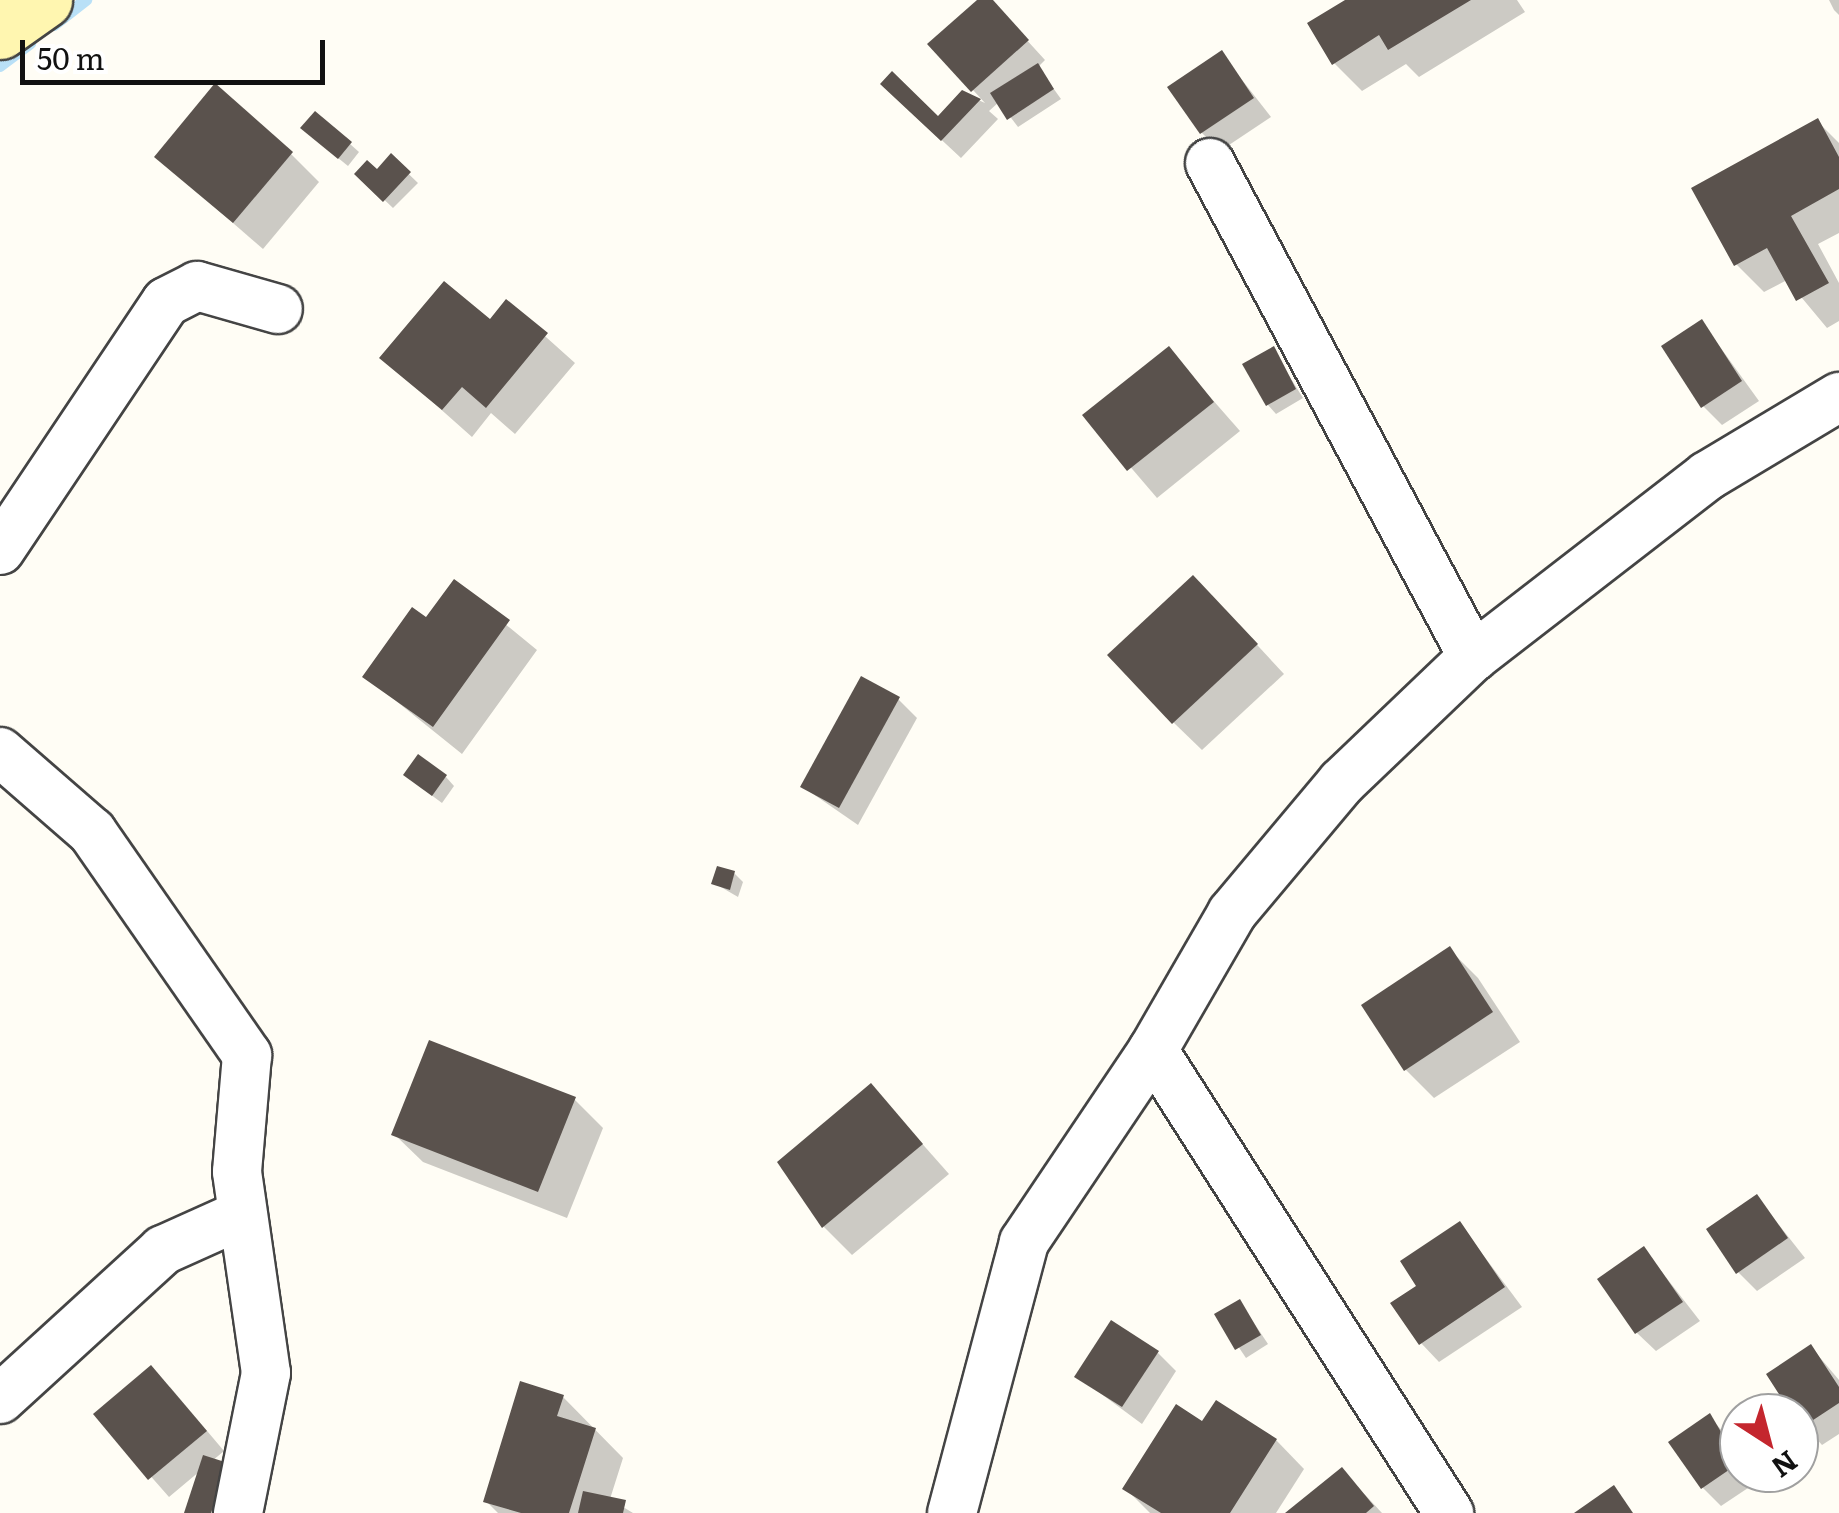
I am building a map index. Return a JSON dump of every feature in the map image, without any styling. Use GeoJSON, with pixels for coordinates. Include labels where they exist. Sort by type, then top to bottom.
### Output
{"type":"FeatureCollection","features":[{"type":"Feature","properties":{"kind":"street"},"geometry":{"type":"LineString","coordinates":[[0,32],[44,0]]}},
{"type":"Feature","properties":{"kind":"street"},"geometry":{"type":"LineString","coordinates":[[1210,163],[1473,657]]}},
{"type":"Feature","properties":{"kind":"street"},"geometry":{"type":"LineString","coordinates":[[0,550],[166,302],[197,286],[278,309]]}},
{"type":"Feature","properties":{"kind":"street"},"geometry":{"type":"LineString","coordinates":[[952,1513],[1024,1242],[1153,1050],[1232,912],[1342,782],[1473,657],[1707,476],[1839,396]]}},
{"type":"Feature","properties":{"kind":"street"},"geometry":{"type":"LineString","coordinates":[[0,752],[92,832],[247,1055],[238,1172],[266,1373],[238,1513]]}},
{"type":"Feature","properties":{"kind":"street"},"geometry":{"type":"LineString","coordinates":[[1153,1050],[1449,1513]]}},
{"type":"Feature","properties":{"kind":"street"},"geometry":{"type":"LineString","coordinates":[[0,1400],[163,1250],[241,1215]]}},
{"type":"Feature","properties":{"kind":"building"},"geometry":{"type":"Polygon","coordinates":[[[977,0],[993,0],[1029,40],[971,92],[927,44],[977,0]]]}},
{"type":"Feature","properties":{"kind":"building"},"geometry":{"type":"Polygon","coordinates":[[[1345,0],[1471,0],[1388,50],[1379,35],[1332,65],[1307,23],[1345,0]]]}},
{"type":"Feature","properties":{"kind":"building"},"geometry":{"type":"Polygon","coordinates":[[[1222,50],[1254,98],[1200,134],[1167,87],[1222,50]]]}},
{"type":"Feature","properties":{"kind":"building"},"geometry":{"type":"Polygon","coordinates":[[[1038,63],[1054,89],[1007,120],[990,93],[1038,63]]]}},
{"type":"Feature","properties":{"kind":"building"},"geometry":{"type":"Polygon","coordinates":[[[892,71],[938,116],[962,90],[981,99],[941,141],[880,84],[892,71]]]}},
{"type":"Feature","properties":{"kind":"building"},"geometry":{"type":"Polygon","coordinates":[[[215,83],[293,152],[233,223],[154,157],[215,83]]]}},
{"type":"Feature","properties":{"kind":"building"},"geometry":{"type":"Polygon","coordinates":[[[315,111],[352,142],[338,159],[300,128],[315,111]]]}},
{"type":"Feature","properties":{"kind":"building"},"geometry":{"type":"Polygon","coordinates":[[[1818,118],[1839,157],[1839,189],[1791,216],[1829,283],[1796,301],[1767,248],[1734,266],[1691,188],[1818,118]]]}},
{"type":"Feature","properties":{"kind":"building"},"geometry":{"type":"Polygon","coordinates":[[[391,153],[411,172],[383,202],[354,174],[367,160],[377,169],[391,153]]]}},
{"type":"Feature","properties":{"kind":"building"},"geometry":{"type":"Polygon","coordinates":[[[444,281],[490,319],[506,299],[548,333],[486,408],[462,387],[442,410],[379,358],[444,281]]]}},
{"type":"Feature","properties":{"kind":"building"},"geometry":{"type":"Polygon","coordinates":[[[1702,319],[1742,381],[1701,408],[1661,346],[1702,319]]]}},
{"type":"Feature","properties":{"kind":"building"},"geometry":{"type":"Polygon","coordinates":[[[1169,346],[1214,402],[1127,471],[1082,415],[1169,346]]]}},
{"type":"Feature","properties":{"kind":"building"},"geometry":{"type":"Polygon","coordinates":[[[1274,346],[1296,389],[1266,406],[1242,364],[1274,346]]]}},
{"type":"Feature","properties":{"kind":"building"},"geometry":{"type":"Polygon","coordinates":[[[1193,575],[1258,644],[1172,724],[1107,655],[1193,575]]]}},
{"type":"Feature","properties":{"kind":"building"},"geometry":{"type":"Polygon","coordinates":[[[454,579],[510,620],[433,727],[362,677],[412,607],[426,617],[454,579]]]}},
{"type":"Feature","properties":{"kind":"building"},"geometry":{"type":"Polygon","coordinates":[[[861,676],[900,697],[839,808],[800,787],[861,676]]]}},
{"type":"Feature","properties":{"kind":"building"},"geometry":{"type":"Polygon","coordinates":[[[418,754],[447,775],[432,796],[403,775],[418,754]]]}},
{"type":"Feature","properties":{"kind":"building"},"geometry":{"type":"Polygon","coordinates":[[[717,866],[735,871],[730,890],[711,884],[717,866]]]}},
{"type":"Feature","properties":{"kind":"building"},"geometry":{"type":"Polygon","coordinates":[[[1450,946],[1493,1012],[1404,1071],[1361,1005],[1450,946]]]}},
{"type":"Feature","properties":{"kind":"building"},"geometry":{"type":"Polygon","coordinates":[[[429,1040],[576,1097],[538,1192],[391,1135],[429,1040]]]}},
{"type":"Feature","properties":{"kind":"building"},"geometry":{"type":"Polygon","coordinates":[[[871,1083],[923,1144],[822,1228],[777,1162],[871,1083]]]}},
{"type":"Feature","properties":{"kind":"building"},"geometry":{"type":"Polygon","coordinates":[[[1757,1194],[1788,1238],[1736,1274],[1706,1229],[1757,1194]]]}},
{"type":"Feature","properties":{"kind":"building"},"geometry":{"type":"Polygon","coordinates":[[[1460,1221],[1505,1287],[1419,1345],[1390,1303],[1416,1286],[1400,1261],[1460,1221]]]}},
{"type":"Feature","properties":{"kind":"building"},"geometry":{"type":"Polygon","coordinates":[[[1644,1246],[1683,1302],[1635,1334],[1597,1279],[1644,1246]]]}},
{"type":"Feature","properties":{"kind":"building"},"geometry":{"type":"Polygon","coordinates":[[[1240,1299],[1261,1335],[1235,1350],[1214,1314],[1240,1299]]]}},
{"type":"Feature","properties":{"kind":"building"},"geometry":{"type":"Polygon","coordinates":[[[1111,1320],[1159,1351],[1122,1407],[1074,1377],[1111,1320]]]}},
{"type":"Feature","properties":{"kind":"building"},"geometry":{"type":"Polygon","coordinates":[[[1811,1344],[1839,1387],[1839,1403],[1819,1416],[1819,1393],[1778,1393],[1766,1374],[1811,1344]]]}},
{"type":"Feature","properties":{"kind":"building"},"geometry":{"type":"Polygon","coordinates":[[[151,1365],[207,1431],[148,1480],[93,1414],[151,1365]]]}},
{"type":"Feature","properties":{"kind":"building"},"geometry":{"type":"Polygon","coordinates":[[[520,1381],[564,1395],[557,1416],[596,1428],[569,1513],[521,1513],[483,1502],[520,1381]]]}},
{"type":"Feature","properties":{"kind":"building"},"geometry":{"type":"Polygon","coordinates":[[[1216,1400],[1277,1439],[1230,1513],[1161,1513],[1122,1489],[1176,1404],[1202,1421],[1216,1400]]]}},
{"type":"Feature","properties":{"kind":"building"},"geometry":{"type":"Polygon","coordinates":[[[1710,1413],[1719,1429],[1719,1477],[1701,1489],[1668,1442],[1710,1413]]]}},
{"type":"Feature","properties":{"kind":"building"},"geometry":{"type":"Polygon","coordinates":[[[203,1455],[228,1463],[211,1513],[184,1513],[203,1455]]]}},
{"type":"Feature","properties":{"kind":"building"},"geometry":{"type":"Polygon","coordinates":[[[1342,1467],[1374,1506],[1366,1513],[1285,1513],[1342,1467]]]}},
{"type":"Feature","properties":{"kind":"building"},"geometry":{"type":"Polygon","coordinates":[[[1614,1485],[1633,1513],[1574,1513],[1614,1485]]]}},
{"type":"Feature","properties":{"kind":"building"},"geometry":{"type":"Polygon","coordinates":[[[583,1491],[626,1500],[623,1513],[578,1513],[583,1491]]]}},
{"type":"Feature","properties":{"kind":"waterway"},"geometry":{"type":"LineString","coordinates":[[54,25],[86,0]]}},
{"type":"Feature","properties":{"kind":"waterway"},"geometry":{"type":"LineString","coordinates":[[0,66],[30,43]]}}]}
